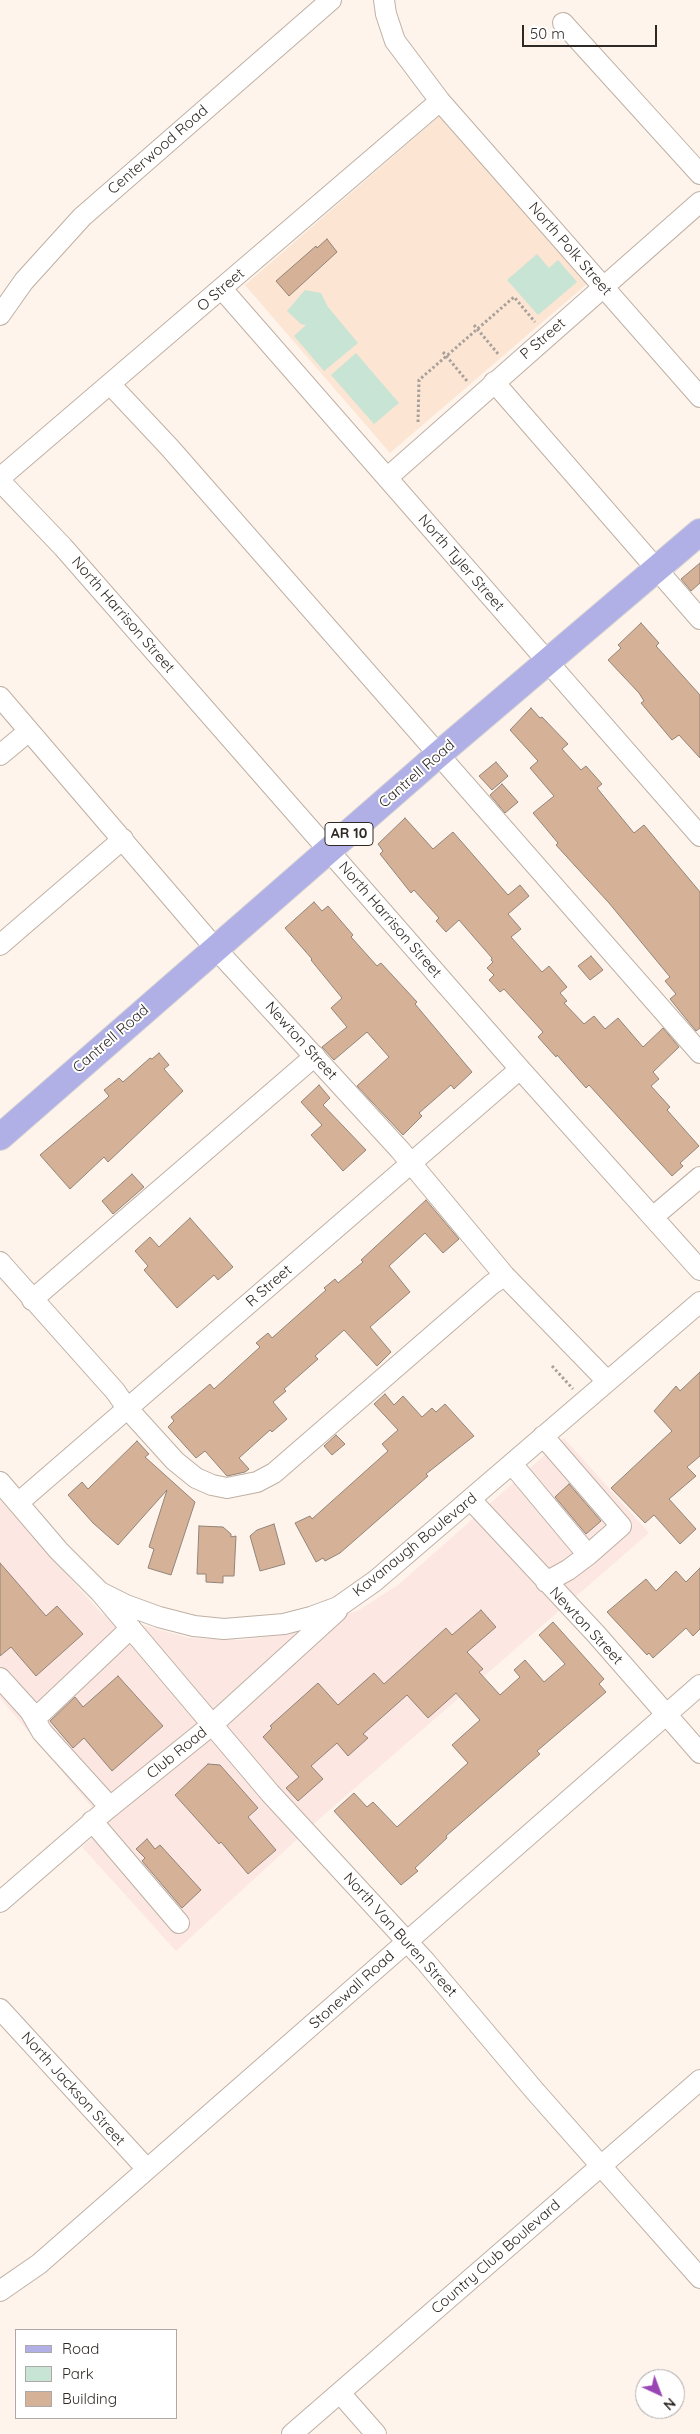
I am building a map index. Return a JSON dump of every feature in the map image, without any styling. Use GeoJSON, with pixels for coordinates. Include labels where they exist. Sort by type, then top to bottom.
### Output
{"type":"FeatureCollection","features":[{"type":"Feature","properties":{"kind":"main road","name":"Cantrell Road"},"geometry":{"type":"LineString","coordinates":[[0,1137],[439,754],[700,532]]}},
{"type":"Feature","properties":{"kind":"street","name":"Centerwood Road"},"geometry":{"type":"LineString","coordinates":[[0,315],[24,281],[82,217],[331,0]]}},
{"type":"Feature","properties":{"kind":"street","name":"North Polk Street"},"geometry":{"type":"LineString","coordinates":[[384,0],[386,14],[395,41],[440,101],[700,397]]}},
{"type":"Feature","properties":{"kind":"street"},"geometry":{"type":"LineString","coordinates":[[563,23],[700,174]]}},
{"type":"Feature","properties":{"kind":"street","name":"O Street"},"geometry":{"type":"LineString","coordinates":[[0,479],[440,101]]}},
{"type":"Feature","properties":{"kind":"street","name":"P Street"},"geometry":{"type":"LineString","coordinates":[[387,478],[700,202]]}},
{"type":"Feature","properties":{"kind":"street","name":"North Tyler Street"},"geometry":{"type":"LineString","coordinates":[[222,289],[700,836]]}},
{"type":"Feature","properties":{"kind":"street"},"geometry":{"type":"LineString","coordinates":[[494,382],[700,619]]}},
{"type":"Feature","properties":{"kind":"street"},"geometry":{"type":"LineString","coordinates":[[110,384],[170,448],[700,1053]]}},
{"type":"Feature","properties":{"kind":"street","name":"North Harrison Street"},"geometry":{"type":"LineString","coordinates":[[0,479],[63,547],[520,1069],[700,1270]]}},
{"type":"Feature","properties":{"kind":"street","name":"Newton Street"},"geometry":{"type":"LineString","coordinates":[[0,697],[215,948],[411,1164],[505,1276],[607,1381]]}},
{"type":"Feature","properties":{"kind":"street"},"geometry":{"type":"LineString","coordinates":[[0,755],[29,731]]}},
{"type":"Feature","properties":{"kind":"street"},"geometry":{"type":"LineString","coordinates":[[0,945],[123,839]]}},
{"type":"Feature","properties":{"kind":"street"},"geometry":{"type":"LineString","coordinates":[[32,1300],[315,1056]]}},
{"type":"Feature","properties":{"kind":"street","name":"R Street"},"geometry":{"type":"LineString","coordinates":[[18,1503],[520,1069]]}},
{"type":"Feature","properties":{"kind":"street"},"geometry":{"type":"LineString","coordinates":[[653,1217],[700,1177]]}},
{"type":"Feature","properties":{"kind":"street"},"geometry":{"type":"LineString","coordinates":[[0,1262],[32,1300],[115,1390],[126,1408],[175,1461],[196,1478],[212,1485],[228,1488],[257,1482],[274,1473],[492,1284],[505,1276]]}},
{"type":"Feature","properties":{"kind":"street","name":"Kavanaugh Boulevard"},"geometry":{"type":"LineString","coordinates":[[0,1482],[59,1550],[100,1592],[126,1605],[194,1626],[224,1629],[284,1624],[338,1607],[375,1581],[471,1500],[583,1401],[700,1303]]}},
{"type":"Feature","properties":{"kind":"street"},"geometry":{"type":"LineString","coordinates":[[543,1436],[621,1526],[588,1555],[546,1582]]}},
{"type":"Feature","properties":{"kind":"street"},"geometry":{"type":"LineString","coordinates":[[512,1464],[588,1555]]}},
{"type":"Feature","properties":{"kind":"street","name":"Newton Street"},"geometry":{"type":"LineString","coordinates":[[471,1500],[596,1634],[700,1753]]}},
{"type":"Feature","properties":{"kind":"street","name":"North Van Buren Street"},"geometry":{"type":"LineString","coordinates":[[100,1592],[270,1793],[425,1961],[600,2167],[700,2278]]}},
{"type":"Feature","properties":{"kind":"street","name":"Club Road"},"geometry":{"type":"LineString","coordinates":[[0,1902],[92,1821],[212,1724],[350,1599]]}},
{"type":"Feature","properties":{"kind":"street"},"geometry":{"type":"LineString","coordinates":[[30,1711],[39,1715],[132,1628]]}},
{"type":"Feature","properties":{"kind":"street"},"geometry":{"type":"LineString","coordinates":[[0,1678],[30,1711],[42,1732],[110,1807]]}},
{"type":"Feature","properties":{"kind":"street","name":"Stonewall Road"},"geometry":{"type":"LineString","coordinates":[[0,2290],[39,2264],[146,2168],[289,2046],[700,1684]]}},
{"type":"Feature","properties":{"kind":"street"},"geometry":{"type":"LineString","coordinates":[[92,1821],[179,1923]]}},
{"type":"Feature","properties":{"kind":"street","name":"North Jackson Street"},"geometry":{"type":"LineString","coordinates":[[0,2009],[146,2168]]}},
{"type":"Feature","properties":{"kind":"street","name":"Country Club Boulevard"},"geometry":{"type":"LineString","coordinates":[[292,2434],[700,2080]]}},
{"type":"Feature","properties":{"kind":"street"},"geometry":{"type":"LineString","coordinates":[[340,2393],[376,2434]]}},
{"type":"Feature","properties":{"kind":"path"},"geometry":{"type":"LineString","coordinates":[[418,422],[419,380],[444,354],[514,296],[535,322]]}},
{"type":"Feature","properties":{"kind":"path"},"geometry":{"type":"LineString","coordinates":[[474,325],[499,355]]}},
{"type":"Feature","properties":{"kind":"path"},"geometry":{"type":"LineString","coordinates":[[444,354],[467,381]]}},
{"type":"Feature","properties":{"kind":"path"},"geometry":{"type":"LineString","coordinates":[[552,1366],[583,1401]]}},
{"type":"Feature","properties":{"kind":"shaded area"},"geometry":{"type":"Polygon","coordinates":[[[442,114],[588,283],[390,453],[245,285],[442,114]]]}},
{"type":"Feature","properties":{"kind":"shaded area"},"geometry":{"type":"Polygon","coordinates":[[[564,1438],[649,1533],[317,1821],[176,1951],[82,1847],[107,1825],[0,1698],[0,1499],[102,1614],[189,1638],[240,1640],[289,1634],[359,1610],[398,1585],[564,1438]]]}},
{"type":"Feature","properties":{"kind":"green space"},"geometry":{"type":"Polygon","coordinates":[[[537,254],[549,268],[558,260],[577,282],[538,315],[507,280],[537,254]]]}},
{"type":"Feature","properties":{"kind":"green space"},"geometry":{"type":"Polygon","coordinates":[[[305,290],[321,293],[328,307],[358,343],[324,371],[294,336],[306,325],[301,324],[287,311],[305,290]]]}},
{"type":"Feature","properties":{"kind":"green space"},"geometry":{"type":"Polygon","coordinates":[[[356,353],[399,403],[374,424],[331,375],[356,353]]]}},
{"type":"Feature","properties":{"kind":"building"},"geometry":{"type":"Polygon","coordinates":[[[327,239],[337,252],[289,296],[276,281],[316,246],[317,248],[327,239]]]}},
{"type":"Feature","properties":{"kind":"building"},"geometry":{"type":"Polygon","coordinates":[[[700,563],[700,583],[691,591],[681,579],[700,563]]]}},
{"type":"Feature","properties":{"kind":"building"},"geometry":{"type":"Polygon","coordinates":[[[641,623],[659,643],[656,646],[700,695],[700,758],[679,735],[672,740],[641,703],[644,701],[639,693],[608,660],[621,648],[618,645],[641,623]]]}},
{"type":"Feature","properties":{"kind":"building"},"geometry":{"type":"Polygon","coordinates":[[[531,708],[568,744],[562,749],[581,770],[586,766],[602,784],[597,788],[634,833],[644,825],[700,892],[700,1028],[696,1031],[670,999],[676,994],[665,981],[670,977],[609,903],[556,845],[558,843],[533,813],[554,796],[530,768],[538,761],[510,730],[531,708]]]}},
{"type":"Feature","properties":{"kind":"building"},"geometry":{"type":"Polygon","coordinates":[[[496,762],[508,776],[492,790],[479,776],[496,762]]]}},
{"type":"Feature","properties":{"kind":"building"},"geometry":{"type":"Polygon","coordinates":[[[502,784],[518,802],[505,813],[490,795],[502,784]]]}},
{"type":"Feature","properties":{"kind":"building"},"geometry":{"type":"Polygon","coordinates":[[[405,818],[433,849],[453,832],[508,895],[520,885],[529,896],[508,914],[521,929],[511,937],[542,972],[549,966],[567,987],[560,993],[567,1001],[564,1003],[584,1024],[594,1016],[605,1029],[618,1018],[643,1047],[663,1028],[679,1047],[653,1072],[659,1079],[651,1086],[670,1107],[667,1110],[699,1146],[680,1163],[683,1166],[672,1176],[589,1085],[586,1088],[538,1037],[543,1032],[504,989],[500,992],[489,980],[494,975],[487,968],[493,962],[492,958],[459,920],[446,932],[436,921],[439,918],[414,890],[411,893],[380,854],[383,851],[378,844],[405,818]]]}},
{"type":"Feature","properties":{"kind":"building"},"geometry":{"type":"Polygon","coordinates":[[[314,902],[322,911],[328,906],[353,935],[351,937],[377,966],[381,963],[417,1002],[415,1004],[472,1072],[454,1089],[451,1085],[419,1113],[422,1116],[403,1135],[357,1086],[389,1057],[367,1032],[334,1060],[322,1047],[347,1027],[331,1008],[342,998],[285,928],[314,902]]]}},
{"type":"Feature","properties":{"kind":"building"},"geometry":{"type":"Polygon","coordinates":[[[591,956],[603,970],[590,980],[578,966],[591,956]]]}},
{"type":"Feature","properties":{"kind":"building"},"geometry":{"type":"Polygon","coordinates":[[[159,1053],[169,1065],[164,1069],[183,1091],[108,1162],[104,1157],[70,1189],[40,1155],[109,1096],[104,1090],[119,1078],[123,1082],[150,1058],[152,1059],[159,1053]]]}},
{"type":"Feature","properties":{"kind":"building"},"geometry":{"type":"Polygon","coordinates":[[[319,1085],[330,1098],[323,1105],[366,1150],[343,1171],[311,1135],[322,1125],[301,1102],[319,1085]]]}},
{"type":"Feature","properties":{"kind":"building"},"geometry":{"type":"Polygon","coordinates":[[[132,1174],[144,1187],[113,1214],[102,1201],[132,1174]]]}},
{"type":"Feature","properties":{"kind":"building"},"geometry":{"type":"Polygon","coordinates":[[[426,1200],[459,1239],[443,1253],[425,1233],[389,1266],[410,1292],[370,1327],[391,1352],[377,1366],[344,1330],[315,1356],[318,1359],[284,1389],[286,1391],[273,1402],[287,1419],[272,1432],[270,1430],[239,1458],[249,1469],[245,1472],[227,1476],[205,1451],[196,1458],[168,1427],[174,1421],[171,1417],[210,1384],[214,1389],[260,1347],[256,1343],[268,1333],[272,1338],[326,1290],[324,1288],[335,1279],[338,1283],[363,1262],[361,1260],[426,1200]]]}},
{"type":"Feature","properties":{"kind":"building"},"geometry":{"type":"Polygon","coordinates":[[[190,1218],[233,1267],[218,1280],[214,1275],[177,1308],[144,1270],[148,1266],[135,1251],[150,1237],[159,1247],[190,1218]]]}},
{"type":"Feature","properties":{"kind":"building"},"geometry":{"type":"Polygon","coordinates":[[[700,1372],[700,1456],[687,1467],[696,1476],[669,1499],[696,1529],[680,1544],[654,1515],[645,1523],[611,1488],[672,1431],[654,1411],[676,1386],[680,1391],[700,1372]]]}},
{"type":"Feature","properties":{"kind":"building"},"geometry":{"type":"Polygon","coordinates":[[[385,1394],[394,1405],[403,1396],[422,1417],[432,1408],[436,1412],[445,1404],[474,1436],[426,1474],[428,1476],[340,1553],[325,1561],[323,1558],[316,1562],[295,1523],[310,1516],[312,1519],[388,1451],[382,1444],[398,1430],[374,1404],[385,1394]]]}},
{"type":"Feature","properties":{"kind":"building"},"geometry":{"type":"Polygon","coordinates":[[[336,1435],[345,1444],[332,1455],[324,1446],[336,1435]]]}},
{"type":"Feature","properties":{"kind":"building"},"geometry":{"type":"Polygon","coordinates":[[[137,1441],[149,1454],[145,1457],[195,1502],[171,1575],[148,1568],[154,1549],[149,1547],[167,1490],[118,1545],[93,1523],[68,1495],[82,1482],[88,1489],[137,1441]]]}},
{"type":"Feature","properties":{"kind":"building"},"geometry":{"type":"Polygon","coordinates":[[[569,1484],[601,1521],[586,1534],[555,1497],[569,1484]]]}},
{"type":"Feature","properties":{"kind":"building"},"geometry":{"type":"Polygon","coordinates":[[[274,1524],[285,1564],[260,1571],[250,1536],[257,1530],[274,1524]]]}},
{"type":"Feature","properties":{"kind":"building"},"geometry":{"type":"Polygon","coordinates":[[[199,1526],[223,1527],[231,1534],[231,1537],[236,1536],[234,1576],[223,1576],[223,1583],[206,1582],[206,1574],[197,1574],[199,1526]]]}},
{"type":"Feature","properties":{"kind":"building"},"geometry":{"type":"Polygon","coordinates":[[[0,1563],[46,1616],[57,1606],[83,1634],[36,1676],[11,1647],[0,1656],[0,1563]]]}},
{"type":"Feature","properties":{"kind":"building"},"geometry":{"type":"Polygon","coordinates":[[[700,1568],[700,1629],[693,1636],[686,1628],[653,1658],[649,1653],[647,1655],[607,1612],[646,1579],[656,1591],[676,1571],[686,1582],[700,1568]]]}},
{"type":"Feature","properties":{"kind":"building"},"geometry":{"type":"Polygon","coordinates":[[[481,1610],[496,1627],[467,1652],[483,1669],[479,1672],[500,1695],[520,1677],[514,1670],[525,1660],[544,1682],[565,1664],[539,1635],[553,1622],[604,1679],[599,1684],[606,1692],[537,1751],[540,1754],[446,1836],[447,1838],[415,1868],[418,1871],[401,1885],[334,1811],[354,1793],[367,1807],[373,1802],[397,1827],[468,1763],[452,1745],[480,1720],[456,1693],[428,1718],[407,1695],[363,1734],[368,1738],[348,1756],[337,1743],[311,1766],[323,1779],[298,1801],[286,1788],[299,1777],[263,1737],[272,1728],[270,1726],[318,1683],[338,1705],[374,1673],[384,1684],[446,1628],[452,1635],[481,1610]]]}},
{"type":"Feature","properties":{"kind":"building"},"geometry":{"type":"Polygon","coordinates":[[[118,1676],[163,1726],[112,1771],[84,1738],[73,1748],[50,1721],[75,1697],[83,1707],[118,1676]]]}},
{"type":"Feature","properties":{"kind":"building"},"geometry":{"type":"Polygon","coordinates":[[[208,1764],[220,1765],[258,1808],[248,1817],[276,1850],[248,1874],[221,1842],[219,1844],[175,1795],[208,1764]]]}},
{"type":"Feature","properties":{"kind":"building"},"geometry":{"type":"Polygon","coordinates":[[[147,1839],[155,1849],[160,1845],[201,1890],[182,1908],[142,1861],[145,1858],[136,1849],[147,1839]]]}}]}
